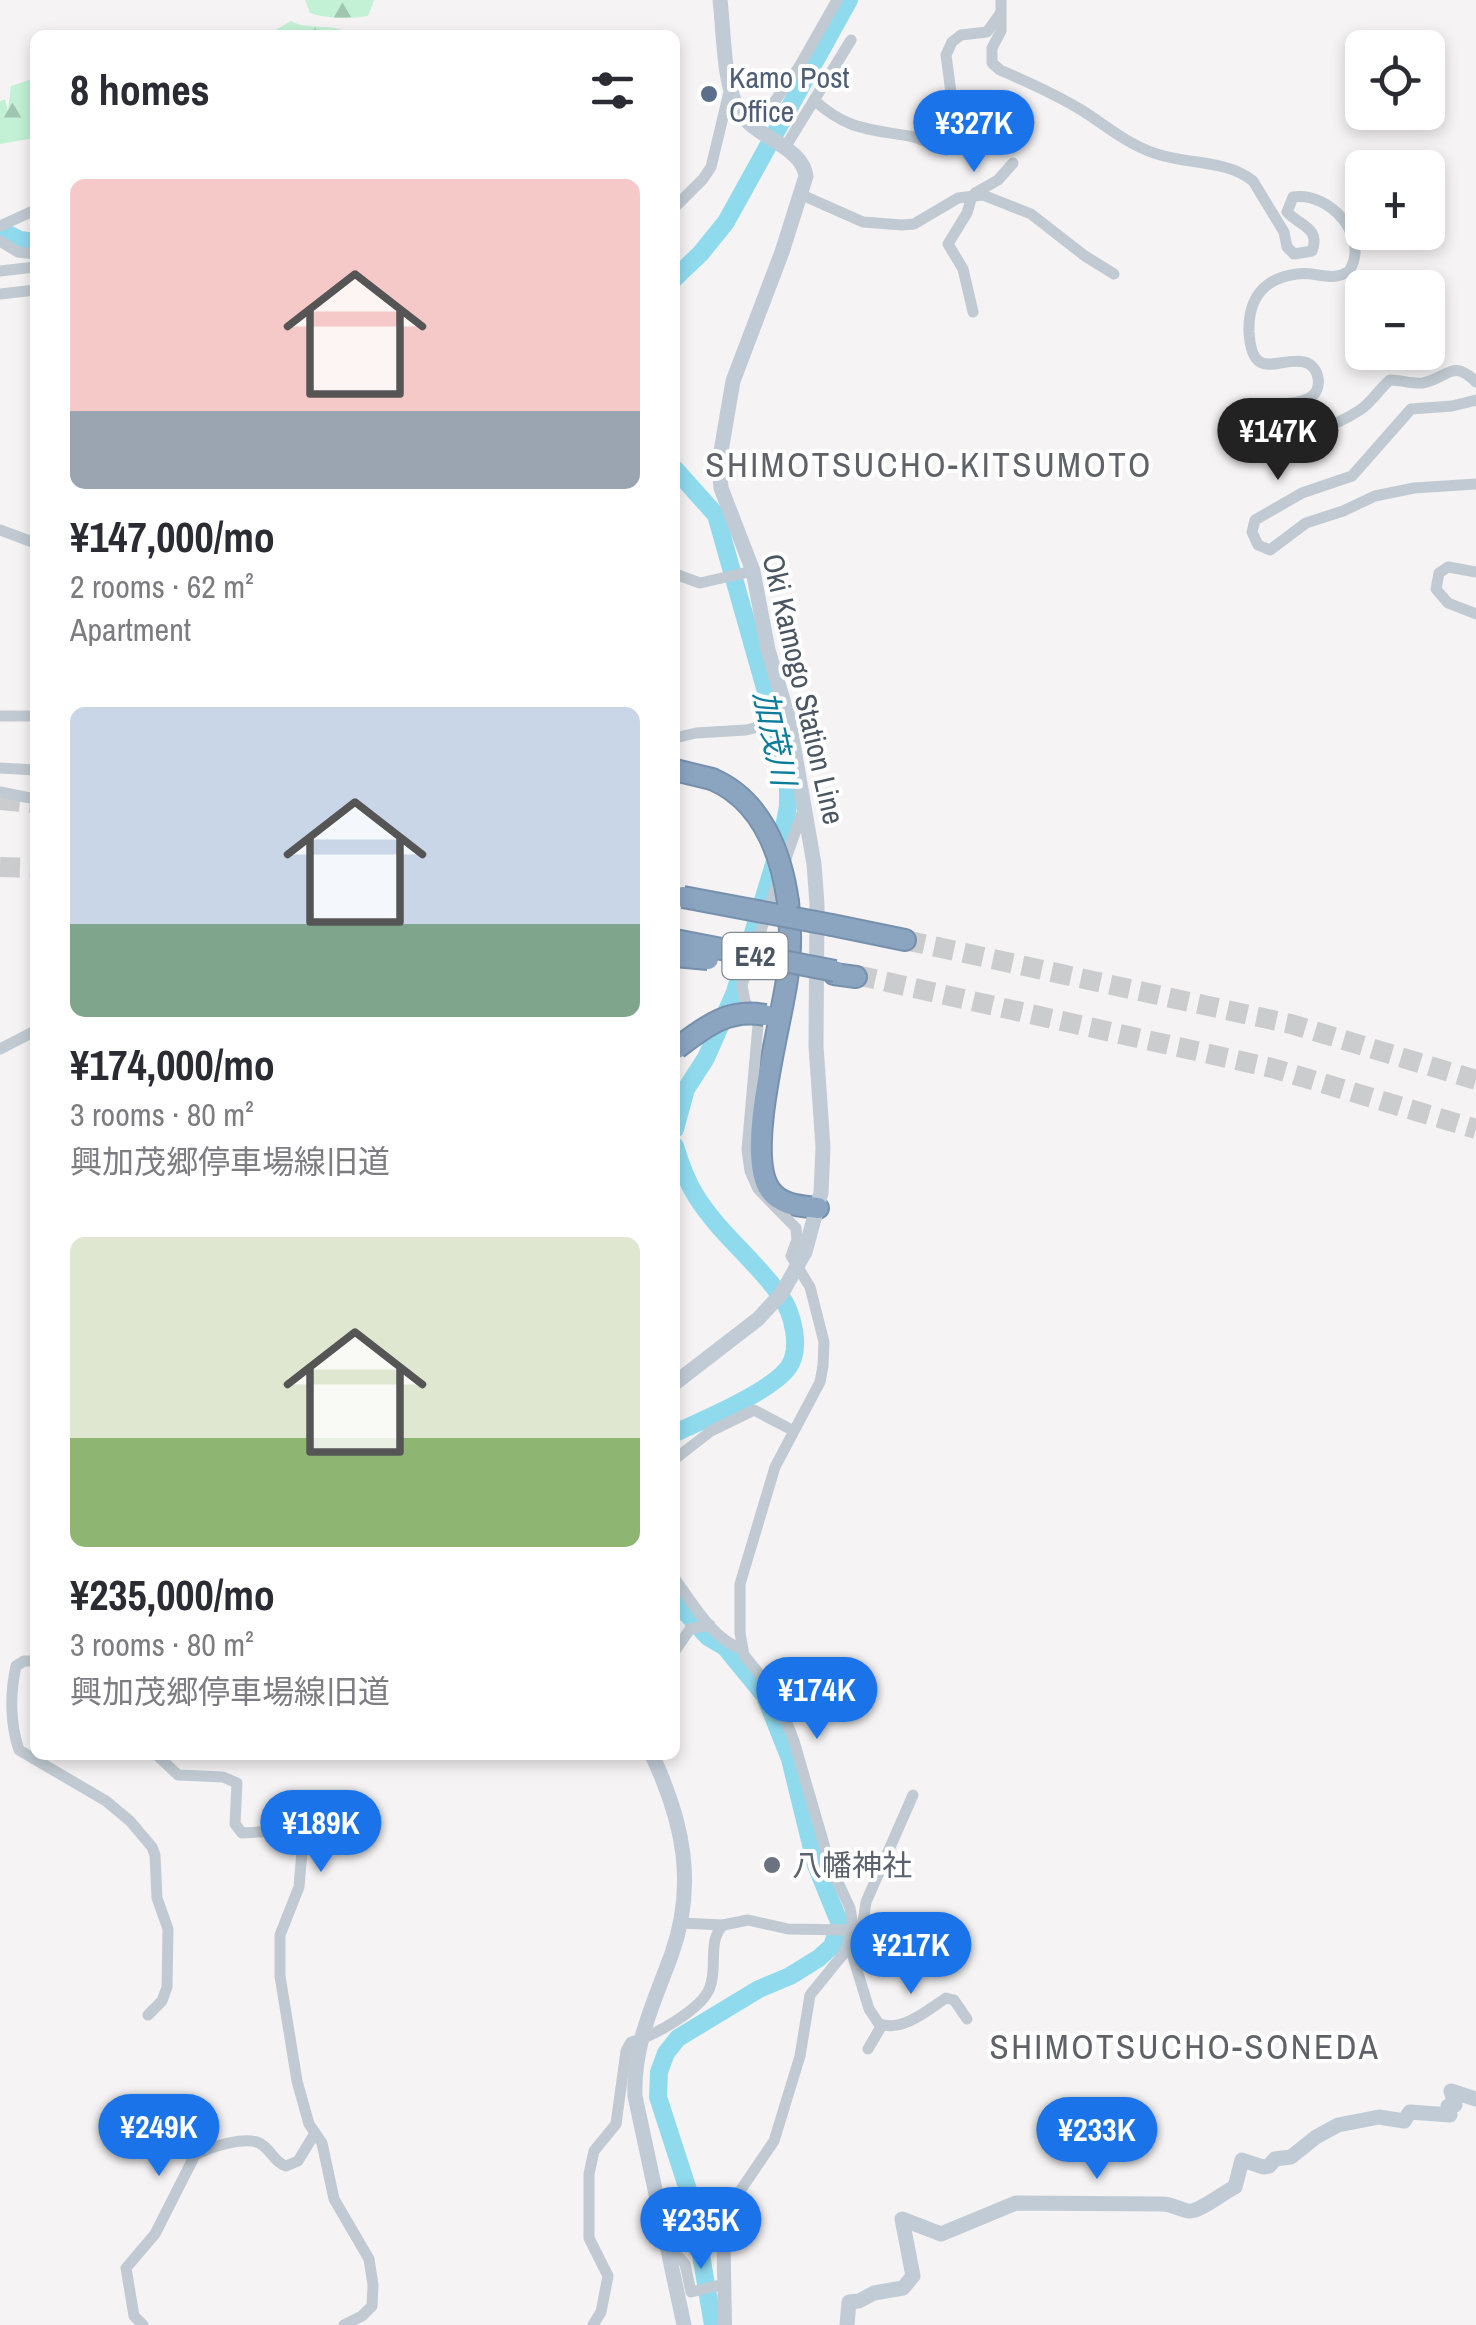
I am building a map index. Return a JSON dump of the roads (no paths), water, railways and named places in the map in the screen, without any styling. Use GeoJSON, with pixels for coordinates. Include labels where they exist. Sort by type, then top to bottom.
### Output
{"type":"FeatureCollection","features":[{"type":"Feature","properties":{"kind":"highway"},"geometry":{"type":"LineString","coordinates":[[680,771],[712,779],[737,793],[758,816],[780,862],[788,902],[789,967],[772,1020],[762,1120],[763,1175],[780,1199],[792,1205],[818,1208]]}},
{"type":"Feature","properties":{"kind":"highway","name":"E42"},"geometry":{"type":"LineString","coordinates":[[680,892],[731,906],[905,940]]}},
{"type":"Feature","properties":{"kind":"highway","name":"E42"},"geometry":{"type":"LineString","coordinates":[[680,941],[845,974],[680,957]]}},
{"type":"Feature","properties":{"kind":"highway"},"geometry":{"type":"LineString","coordinates":[[680,1046],[724,1017],[747,1012],[772,1020]]}},
{"type":"Feature","properties":{"kind":"main road"},"geometry":{"type":"LineString","coordinates":[[720,0],[730,88],[739,111],[756,130],[806,169],[802,195]]}},
{"type":"Feature","properties":{"kind":"main road","name":"Oki Kamogo Station Line"},"geometry":{"type":"LineString","coordinates":[[680,1378],[771,1306],[795,1274],[818,1208],[823,1163],[816,1046],[818,904],[805,808],[753,570],[726,508],[720,464],[733,381],[802,195]]}},
{"type":"Feature","properties":{"kind":"main road"},"geometry":{"type":"LineString","coordinates":[[654,1760],[675,1810],[686,1876],[681,1923],[640,2040],[635,2096],[684,2325]]}},
{"type":"Feature","properties":{"kind":"main road"},"geometry":{"type":"LineString","coordinates":[[847,2325],[849,2302],[903,2288],[913,2276],[902,2219],[941,2234],[1016,2203],[1175,2204],[1189,2211],[1198,2210],[1218,2194],[1236,2187],[1242,2160],[1269,2166],[1275,2160],[1291,2157],[1338,2125],[1379,2117],[1404,2121],[1410,2112],[1450,2115],[1448,2106],[1455,2104],[1451,2091],[1476,2099]]}},
{"type":"Feature","properties":{"kind":"street"},"geometry":{"type":"LineString","coordinates":[[756,130],[799,67],[837,0]]}},
{"type":"Feature","properties":{"kind":"street"},"geometry":{"type":"LineString","coordinates":[[814,100],[832,116],[856,127],[914,136],[946,150],[952,100],[946,70],[948,48],[961,35],[987,32],[1002,6]]}},
{"type":"Feature","properties":{"kind":"street"},"geometry":{"type":"LineString","coordinates":[[1002,6],[1001,31],[991,52],[996,67],[1079,108],[1129,144],[1169,158],[1209,163],[1247,176],[1284,232],[1290,252],[1306,254],[1315,246],[1311,230],[1287,212],[1293,196],[1307,196],[1326,205],[1350,229],[1356,249],[1349,271],[1338,277],[1290,275],[1263,289],[1250,307],[1251,348],[1260,361],[1274,365],[1304,362],[1318,378],[1318,390],[1311,398],[1272,408],[1268,422],[1271,430],[1291,435],[1316,430],[1360,410],[1390,380],[1422,383],[1456,370],[1466,372],[1476,382]]}},
{"type":"Feature","properties":{"kind":"street"},"geometry":{"type":"LineString","coordinates":[[783,148],[851,40]]}},
{"type":"Feature","properties":{"kind":"street"},"geometry":{"type":"LineString","coordinates":[[680,202],[711,167],[730,88]]}},
{"type":"Feature","properties":{"kind":"street"},"geometry":{"type":"LineString","coordinates":[[969,197],[998,180],[1013,163]]}},
{"type":"Feature","properties":{"kind":"street"},"geometry":{"type":"LineString","coordinates":[[802,195],[863,222],[902,225],[914,224],[947,203],[983,195],[1031,214],[1114,274]]}},
{"type":"Feature","properties":{"kind":"street"},"geometry":{"type":"LineString","coordinates":[[969,197],[968,213],[948,244],[963,269],[973,312]]}},
{"type":"Feature","properties":{"kind":"street"},"geometry":{"type":"LineString","coordinates":[[0,226],[30,212]]}},
{"type":"Feature","properties":{"kind":"street"},"geometry":{"type":"LineString","coordinates":[[0,240],[18,252],[30,253]]}},
{"type":"Feature","properties":{"kind":"street"},"geometry":{"type":"LineString","coordinates":[[0,271],[30,268]]}},
{"type":"Feature","properties":{"kind":"street"},"geometry":{"type":"LineString","coordinates":[[0,294],[30,291]]}},
{"type":"Feature","properties":{"kind":"street"},"geometry":{"type":"LineString","coordinates":[[1476,400],[1411,410],[1352,476],[1302,493],[1268,511],[1254,520],[1252,532],[1258,545],[1270,550],[1306,523],[1375,496],[1414,488],[1476,484]]}},
{"type":"Feature","properties":{"kind":"street"},"geometry":{"type":"LineString","coordinates":[[0,530],[30,542]]}},
{"type":"Feature","properties":{"kind":"street"},"geometry":{"type":"LineString","coordinates":[[1476,572],[1448,567],[1439,573],[1436,588],[1448,603],[1476,614]]}},
{"type":"Feature","properties":{"kind":"street"},"geometry":{"type":"LineString","coordinates":[[680,576],[700,583],[753,570]]}},
{"type":"Feature","properties":{"kind":"street"},"geometry":{"type":"LineString","coordinates":[[0,716],[30,716]]}},
{"type":"Feature","properties":{"kind":"street"},"geometry":{"type":"LineString","coordinates":[[680,737],[761,728],[786,720]]}},
{"type":"Feature","properties":{"kind":"street"},"geometry":{"type":"LineString","coordinates":[[0,768],[30,770]]}},
{"type":"Feature","properties":{"kind":"street"},"geometry":{"type":"LineString","coordinates":[[0,792],[30,799]]}},
{"type":"Feature","properties":{"kind":"street"},"geometry":{"type":"LineString","coordinates":[[805,808],[742,993],[758,1025],[747,1140],[750,1170],[764,1198],[796,1228],[797,1240],[791,1256],[795,1274],[810,1287],[824,1359],[820,1382],[775,1467],[742,1577],[739,1620],[742,1649],[768,1682],[794,1740],[830,1865],[850,1908],[850,1937],[869,2009],[882,2026]]}},
{"type":"Feature","properties":{"kind":"street"},"geometry":{"type":"LineString","coordinates":[[0,1049],[30,1034]]}},
{"type":"Feature","properties":{"kind":"street"},"geometry":{"type":"LineString","coordinates":[[680,1455],[711,1431],[754,1410],[792,1430]]}},
{"type":"Feature","properties":{"kind":"street"},"geometry":{"type":"LineString","coordinates":[[680,1585],[710,1625],[734,1647],[742,1649]]}},
{"type":"Feature","properties":{"kind":"street"},"geometry":{"type":"LineString","coordinates":[[680,1644],[690,1629],[710,1625]]}},
{"type":"Feature","properties":{"kind":"street"},"geometry":{"type":"LineString","coordinates":[[30,1661],[16,1666],[12,1683],[12,1721],[19,1750],[30,1756]]}},
{"type":"Feature","properties":{"kind":"street"},"geometry":{"type":"LineString","coordinates":[[36,1760],[106,1801],[130,1822],[156,1854],[158,1898],[168,1928],[167,1986],[162,2001],[148,2016]]}},
{"type":"Feature","properties":{"kind":"street"},"geometry":{"type":"LineString","coordinates":[[162,1760],[178,1775],[237,1782],[235,1824],[242,1833],[295,1830],[301,1834],[298,1887],[280,1935],[280,1976],[297,2081],[309,2124],[322,2143],[334,2199],[369,2260],[372,2306],[344,2325]]}},
{"type":"Feature","properties":{"kind":"street"},"geometry":{"type":"LineString","coordinates":[[681,1923],[748,1920],[788,1929],[862,1935],[866,1902],[914,1795]]}},
{"type":"Feature","properties":{"kind":"street"},"geometry":{"type":"LineString","coordinates":[[593,2325],[602,2312],[608,2276],[589,2238],[590,2164],[598,2145],[616,2124],[626,2051],[631,2042],[658,2034],[706,1995],[712,1982],[715,1936],[723,1924]]}},
{"type":"Feature","properties":{"kind":"street"},"geometry":{"type":"LineString","coordinates":[[725,2325],[722,2216],[772,2145],[800,2056],[812,1991],[850,1937]]}},
{"type":"Feature","properties":{"kind":"street"},"geometry":{"type":"LineString","coordinates":[[882,2026],[925,2015],[949,1998],[967,2019]]}},
{"type":"Feature","properties":{"kind":"street"},"geometry":{"type":"LineString","coordinates":[[868,2049],[882,2026]]}},
{"type":"Feature","properties":{"kind":"street"},"geometry":{"type":"LineString","coordinates":[[143,2325],[134,2316],[126,2268],[155,2234],[195,2154],[249,2140],[260,2142],[278,2163],[286,2166],[298,2161],[315,2133]]}},
{"type":"Feature","properties":{"kind":"street"},"geometry":{"type":"LineString","coordinates":[[670,2258],[684,2261],[690,2292],[724,2284]]}},
{"type":"Feature","properties":{"kind":"waterway","name":"加茂川"},"geometry":{"type":"LineString","coordinates":[[680,273],[726,222],[849,0]]}},
{"type":"Feature","properties":{"kind":"waterway"},"geometry":{"type":"LineString","coordinates":[[0,230],[30,241]]}},
{"type":"Feature","properties":{"kind":"waterway","name":"加茂川"},"geometry":{"type":"LineString","coordinates":[[680,475],[716,515],[788,780],[782,838],[735,992],[706,1058],[686,1089],[680,1111]]}},
{"type":"Feature","properties":{"kind":"waterway","name":"加茂川"},"geometry":{"type":"LineString","coordinates":[[680,1162],[705,1209],[785,1303],[795,1341],[792,1360],[779,1377],[735,1405],[680,1431]]}},
{"type":"Feature","properties":{"kind":"waterway","name":"加茂川"},"geometry":{"type":"LineString","coordinates":[[680,1606],[708,1637],[725,1647],[765,1696],[790,1759],[816,1865],[840,1924],[832,1946],[819,1958],[678,2038],[666,2053],[659,2072],[658,2097],[692,2202],[713,2325]]}},
{"type":"Feature","properties":{"kind":"tunnel"},"geometry":{"type":"LineString","coordinates":[[0,800],[30,803]]}},
{"type":"Feature","properties":{"kind":"tunnel"},"geometry":{"type":"LineString","coordinates":[[0,867],[30,868]]}},
{"type":"Feature","properties":{"kind":"tunnel"},"geometry":{"type":"LineString","coordinates":[[905,940],[1291,1024],[1476,1080]]}},
{"type":"Feature","properties":{"kind":"tunnel"},"geometry":{"type":"LineString","coordinates":[[856,975],[1272,1068],[1476,1129]]}},
{"type":"Feature","properties":{"kind":"place","name":"Kamo Post Office"},"geometry":{"type":"Point","coordinates":[709,94]}},
{"type":"Feature","properties":{"kind":"place","name":"八幡神社"},"geometry":{"type":"Point","coordinates":[772,1865]}},
{"type":"Feature","properties":{"kind":"district","name":"SHIMOTSUCHO-KITSUMOTO"},"geometry":{"type":"Point","coordinates":[929,464]}},
{"type":"Feature","properties":{"kind":"district","name":"SHIMOTSUCHO-SONEDA"},"geometry":{"type":"Point","coordinates":[1185,2046]}}]}
